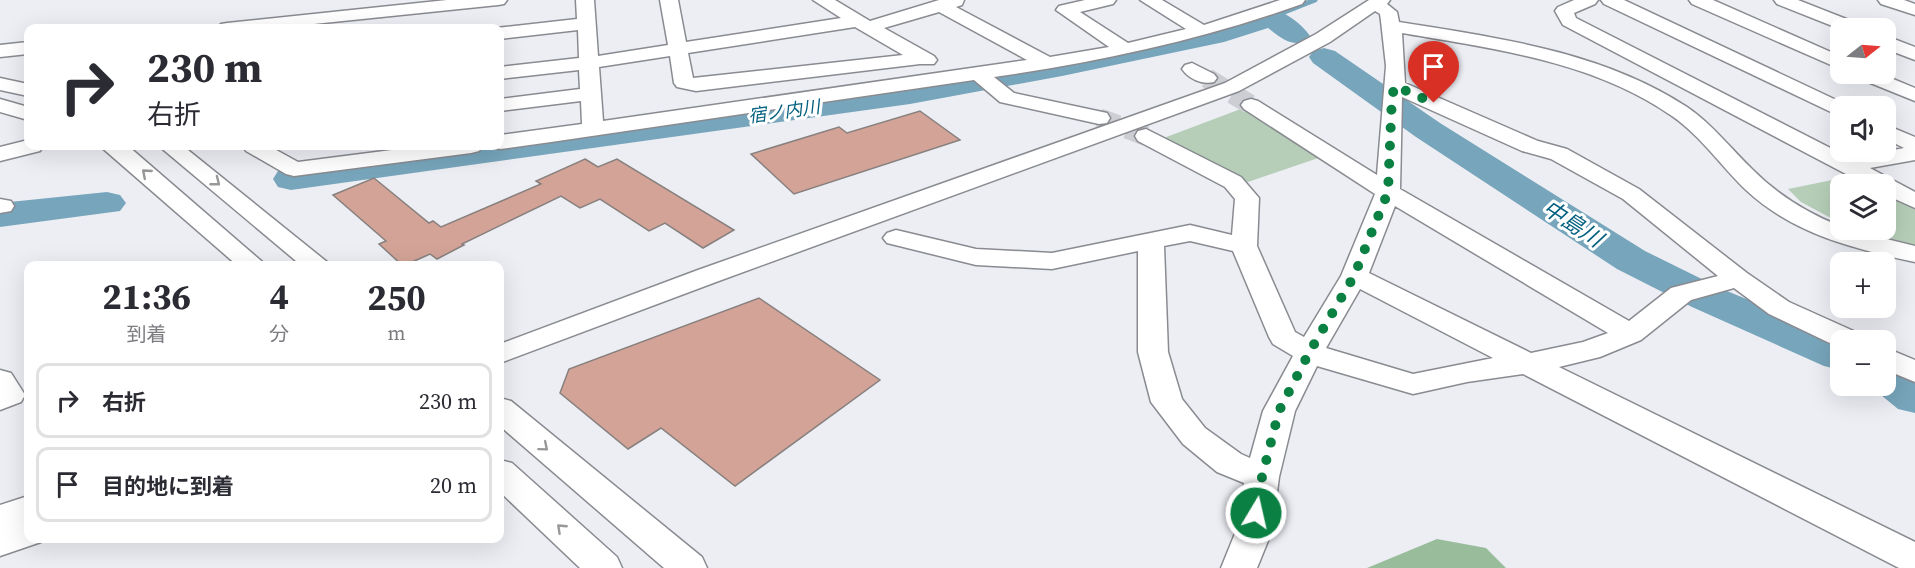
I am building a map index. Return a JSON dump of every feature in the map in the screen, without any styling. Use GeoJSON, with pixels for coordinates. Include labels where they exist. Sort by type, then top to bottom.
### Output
{"type":"FeatureCollection","features":[{"type":"Feature","properties":{"kind":"street"},"geometry":{"type":"LineString","coordinates":[[307,24],[347,22],[498,0]]}},
{"type":"Feature","properties":{"kind":"street"},"geometry":{"type":"LineString","coordinates":[[585,0],[592,129]]}},
{"type":"Feature","properties":{"kind":"street"},"geometry":{"type":"LineString","coordinates":[[669,0],[684,82],[696,85],[922,58]]}},
{"type":"Feature","properties":{"kind":"street"},"geometry":{"type":"LineString","coordinates":[[826,3],[850,0]]}},
{"type":"Feature","properties":{"kind":"street"},"geometry":{"type":"LineString","coordinates":[[504,74],[863,24],[959,0]]}},
{"type":"Feature","properties":{"kind":"street"},"geometry":{"type":"LineString","coordinates":[[1107,0],[1065,10],[1124,48]]}},
{"type":"Feature","properties":{"kind":"street"},"geometry":{"type":"LineString","coordinates":[[1149,0],[1202,31]]}},
{"type":"Feature","properties":{"kind":"street"},"geometry":{"type":"LineString","coordinates":[[504,141],[957,77],[987,82],[1048,63],[1202,31],[1260,14],[1296,0]]}},
{"type":"Feature","properties":{"kind":"street"},"geometry":{"type":"LineString","coordinates":[[1590,0],[1564,11],[1569,21],[1862,174]]}},
{"type":"Feature","properties":{"kind":"street"},"geometry":{"type":"LineString","coordinates":[[1610,0],[1830,104]]}},
{"type":"Feature","properties":{"kind":"street"},"geometry":{"type":"LineString","coordinates":[[1698,0],[1830,59]]}},
{"type":"Feature","properties":{"kind":"street"},"geometry":{"type":"LineString","coordinates":[[1783,0],[1830,19]]}},
{"type":"Feature","properties":{"kind":"street"},"geometry":{"type":"LineString","coordinates":[[1887,0],[1915,10]]}},
{"type":"Feature","properties":{"kind":"street"},"geometry":{"type":"LineString","coordinates":[[504,352],[706,276],[1232,87],[1323,38],[1378,2],[1388,12],[1392,26],[1393,99],[1388,192],[1354,276],[1309,353],[1279,411],[1262,477],[1254,531],[1239,568]]}},
{"type":"Feature","properties":{"kind":"street"},"geometry":{"type":"LineString","coordinates":[[826,3],[957,77]]}},
{"type":"Feature","properties":{"kind":"street"},"geometry":{"type":"LineString","coordinates":[[940,5],[1048,63]]}},
{"type":"Feature","properties":{"kind":"street"},"geometry":{"type":"LineString","coordinates":[[504,33],[586,24]]}},
{"type":"Feature","properties":{"kind":"street"},"geometry":{"type":"LineString","coordinates":[[1392,26],[1532,50],[1600,69],[1681,113],[1776,204],[1803,219],[1839,234],[1881,248],[1915,254]]}},
{"type":"Feature","properties":{"kind":"street"},"geometry":{"type":"LineString","coordinates":[[1896,46],[1915,54]]}},
{"type":"Feature","properties":{"kind":"street"},"geometry":{"type":"LineString","coordinates":[[0,51],[24,48]]}},
{"type":"Feature","properties":{"kind":"street"},"geometry":{"type":"LineString","coordinates":[[987,82],[1007,98],[1099,118]]}},
{"type":"Feature","properties":{"kind":"street"},"geometry":{"type":"LineString","coordinates":[[0,84],[24,89]]}},
{"type":"Feature","properties":{"kind":"street"},"geometry":{"type":"LineString","coordinates":[[1889,84],[1915,95]]}},
{"type":"Feature","properties":{"kind":"street"},"geometry":{"type":"LineString","coordinates":[[504,105],[589,94]]}},
{"type":"Feature","properties":{"kind":"street"},"geometry":{"type":"LineString","coordinates":[[1393,99],[1558,154],[1631,194],[1738,279],[1779,308],[1830,332]]}},
{"type":"Feature","properties":{"kind":"street"},"geometry":{"type":"LineString","coordinates":[[0,105],[24,113]]}},
{"type":"Feature","properties":{"kind":"street"},"geometry":{"type":"LineString","coordinates":[[1251,105],[1388,192],[1631,334]]}},
{"type":"Feature","properties":{"kind":"street"},"geometry":{"type":"LineString","coordinates":[[1146,136],[1233,182],[1247,198],[1244,246],[1283,337],[1309,353],[1413,384],[1590,350],[1631,334],[1691,291],[1738,279]]}},
{"type":"Feature","properties":{"kind":"street"},"geometry":{"type":"LineString","coordinates":[[1896,136],[1915,145]]}},
{"type":"Feature","properties":{"kind":"street"},"geometry":{"type":"LineString","coordinates":[[0,154],[24,148]]}},
{"type":"Feature","properties":{"kind":"street"},"geometry":{"type":"LineString","coordinates":[[120,150],[248,261]]}},
{"type":"Feature","properties":{"kind":"street"},"geometry":{"type":"LineString","coordinates":[[175,150],[313,261]]}},
{"type":"Feature","properties":{"kind":"street"},"geometry":{"type":"LineString","coordinates":[[263,150],[294,169],[440,150]]}},
{"type":"Feature","properties":{"kind":"street"},"geometry":{"type":"LineString","coordinates":[[1846,166],[1915,153]]}},
{"type":"Feature","properties":{"kind":"street"},"geometry":{"type":"LineString","coordinates":[[1896,191],[1915,201]]}},
{"type":"Feature","properties":{"kind":"street"},"geometry":{"type":"LineString","coordinates":[[896,238],[976,257],[1052,261],[1190,233],[1244,246]]}},
{"type":"Feature","properties":{"kind":"street"},"geometry":{"type":"LineString","coordinates":[[1151,241],[1153,352],[1167,402],[1194,436],[1229,463],[1262,477]]}},
{"type":"Feature","properties":{"kind":"street"},"geometry":{"type":"LineString","coordinates":[[1354,276],[1531,363],[1915,559]]}},
{"type":"Feature","properties":{"kind":"street"},"geometry":{"type":"LineString","coordinates":[[1896,363],[1915,372]]}},
{"type":"Feature","properties":{"kind":"street"},"geometry":{"type":"LineString","coordinates":[[0,380],[10,395],[0,399]]}},
{"type":"Feature","properties":{"kind":"street"},"geometry":{"type":"LineString","coordinates":[[504,412],[689,568]]}},
{"type":"Feature","properties":{"kind":"street"},"geometry":{"type":"LineString","coordinates":[[504,476],[604,568]]}},
{"type":"Feature","properties":{"kind":"street"},"geometry":{"type":"LineString","coordinates":[[0,519],[24,510]]}},
{"type":"Feature","properties":{"kind":"street"},"geometry":{"type":"LineString","coordinates":[[0,542],[24,533]]}},
{"type":"Feature","properties":{"kind":"green space"},"geometry":{"type":"Polygon","coordinates":[[[1246,107],[1324,156],[1248,182],[1161,139],[1246,107]]]}},
{"type":"Feature","properties":{"kind":"green space"},"geometry":{"type":"Polygon","coordinates":[[[1830,180],[1830,218],[1801,202],[1788,189],[1830,180]]]}},
{"type":"Feature","properties":{"kind":"green space"},"geometry":{"type":"Polygon","coordinates":[[[1896,199],[1915,209],[1915,245],[1896,240],[1896,199]]]}},
{"type":"Feature","properties":{"kind":"green space"},"geometry":{"type":"Polygon","coordinates":[[[1437,539],[1486,548],[1506,568],[1367,568],[1437,539]]]}},
{"type":"Feature","properties":{"kind":"building"},"geometry":{"type":"Polygon","coordinates":[[[920,111],[960,140],[794,194],[751,154],[839,127],[847,133],[920,111]]]}},
{"type":"Feature","properties":{"kind":"building"},"geometry":{"type":"Polygon","coordinates":[[[585,159],[598,167],[617,159],[734,230],[703,248],[665,223],[649,231],[600,199],[580,208],[561,196],[462,244],[464,245],[437,259],[430,254],[414,261],[398,261],[379,244],[386,241],[333,195],[374,178],[429,223],[433,221],[441,227],[541,184],[536,181],[585,159]]]}},
{"type":"Feature","properties":{"kind":"building"},"geometry":{"type":"Polygon","coordinates":[[[759,298],[880,380],[735,486],[661,428],[628,449],[560,393],[569,369],[759,298]]]}},
{"type":"Feature","properties":{"kind":"waterway"},"geometry":{"type":"LineString","coordinates":[[1272,17],[1315,0]]}},
{"type":"Feature","properties":{"kind":"waterway","name":"宿ノ内川"},"geometry":{"type":"LineString","coordinates":[[291,179],[910,94],[1062,67],[1224,33],[1272,17],[1296,36]]}},
{"type":"Feature","properties":{"kind":"waterway","name":"中島川"},"geometry":{"type":"LineString","coordinates":[[1324,57],[1428,130],[1631,260],[1707,298],[1830,351]]}},
{"type":"Feature","properties":{"kind":"waterway","name":"宿ノ内川"},"geometry":{"type":"LineString","coordinates":[[0,215],[107,203]]}},
{"type":"Feature","properties":{"kind":"waterway","name":"中島川"},"geometry":{"type":"LineString","coordinates":[[1896,382],[1915,397]]}},
{"type":"Feature","properties":{"kind":"tunnel"},"geometry":{"type":"LineString","coordinates":[[1207,78],[1251,105]]}},
{"type":"Feature","properties":{"kind":"tunnel"},"geometry":{"type":"LineString","coordinates":[[1099,118],[1146,136]]}},
{"type":"Feature","properties":{"kind":"route"},"geometry":{"type":"LineString","coordinates":[[1256,513],[1262,477],[1279,411],[1309,353],[1354,276],[1388,192],[1392,96],[1395,86],[1434,103]]}}]}
